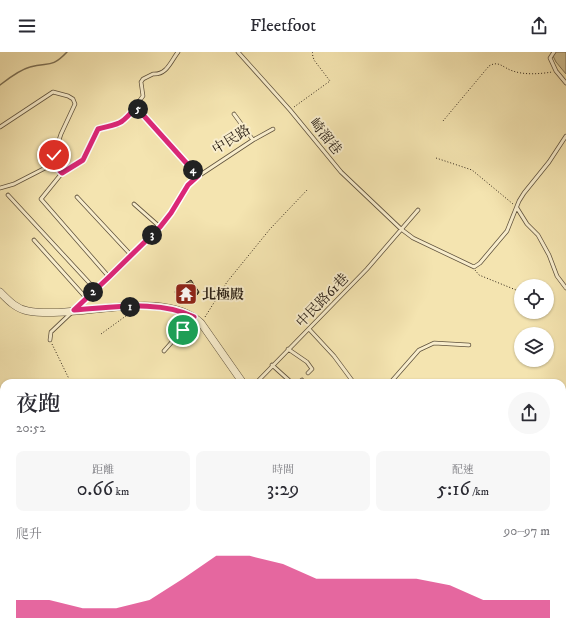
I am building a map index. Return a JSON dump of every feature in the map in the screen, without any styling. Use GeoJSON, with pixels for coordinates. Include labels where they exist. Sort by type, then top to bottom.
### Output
{"type":"FeatureCollection","features":[{"type":"Feature","properties":{"kind":"street"},"geometry":{"type":"LineString","coordinates":[[0,292],[12,304],[26,311],[50,312],[139,306],[169,308],[182,311],[194,317],[201,324],[240,379]]}},
{"type":"Feature","properties":{"kind":"lane"},"geometry":{"type":"LineString","coordinates":[[109,277],[41,199],[62,173],[83,160],[98,129],[118,125],[126,119],[143,96],[141,82],[143,79],[153,74],[164,72],[178,52]]}},
{"type":"Feature","properties":{"kind":"lane","name":"崎溜巷"},"geometry":{"type":"LineString","coordinates":[[238,52],[290,110],[341,172],[401,229]]}},
{"type":"Feature","properties":{"kind":"lane"},"geometry":{"type":"LineString","coordinates":[[554,52],[550,58],[556,71],[566,83]]}},
{"type":"Feature","properties":{"kind":"lane"},"geometry":{"type":"LineString","coordinates":[[0,127],[53,92],[73,99],[75,104],[74,109],[61,134],[54,155],[53,164]]}},
{"type":"Feature","properties":{"kind":"lane"},"geometry":{"type":"LineString","coordinates":[[136,107],[198,176]]}},
{"type":"Feature","properties":{"kind":"lane"},"geometry":{"type":"LineString","coordinates":[[234,114],[253,140]]}},
{"type":"Feature","properties":{"kind":"lane","name":"中民路"},"geometry":{"type":"LineString","coordinates":[[50,340],[51,332],[160,227],[171,213],[188,185],[198,176],[253,140],[273,130]]}},
{"type":"Feature","properties":{"kind":"lane"},"geometry":{"type":"LineString","coordinates":[[401,229],[413,238],[430,247],[474,267],[508,230],[524,194],[549,162],[566,136]]}},
{"type":"Feature","properties":{"kind":"lane"},"geometry":{"type":"LineString","coordinates":[[53,164],[62,173]]}},
{"type":"Feature","properties":{"kind":"lane"},"geometry":{"type":"LineString","coordinates":[[0,188],[14,184],[53,164]]}},
{"type":"Feature","properties":{"kind":"lane"},"geometry":{"type":"LineString","coordinates":[[8,195],[95,289]]}},
{"type":"Feature","properties":{"kind":"lane"},"geometry":{"type":"LineString","coordinates":[[77,198],[131,255]]}},
{"type":"Feature","properties":{"kind":"lane"},"geometry":{"type":"LineString","coordinates":[[134,204],[160,227]]}},
{"type":"Feature","properties":{"kind":"lane"},"geometry":{"type":"LineString","coordinates":[[517,208],[527,224],[538,235],[549,255],[557,276],[566,288]]}},
{"type":"Feature","properties":{"kind":"lane","name":"中民路61巷"},"geometry":{"type":"LineString","coordinates":[[260,379],[367,269],[418,210]]}},
{"type":"Feature","properties":{"kind":"lane"},"geometry":{"type":"LineString","coordinates":[[34,240],[87,298]]}},
{"type":"Feature","properties":{"kind":"lane"},"geometry":{"type":"LineString","coordinates":[[164,351],[194,317]]}},
{"type":"Feature","properties":{"kind":"lane"},"geometry":{"type":"LineString","coordinates":[[309,329],[334,356],[351,379]]}},
{"type":"Feature","properties":{"kind":"lane"},"geometry":{"type":"LineString","coordinates":[[394,379],[419,350],[434,343],[469,345]]}},
{"type":"Feature","properties":{"kind":"lane"},"geometry":{"type":"LineString","coordinates":[[288,349],[307,362],[312,369],[308,373]]}},
{"type":"Feature","properties":{"kind":"lane"},"geometry":{"type":"LineString","coordinates":[[272,365],[288,379]]}},
{"type":"Feature","properties":{"kind":"path"},"geometry":{"type":"LineString","coordinates":[[290,110],[330,81],[314,60],[313,52]]}},
{"type":"Feature","properties":{"kind":"path"},"geometry":{"type":"LineString","coordinates":[[443,121],[489,66],[494,63],[498,63],[514,72],[545,73],[556,71]]}},
{"type":"Feature","properties":{"kind":"path"},"geometry":{"type":"LineString","coordinates":[[436,158],[472,170],[517,208]]}},
{"type":"Feature","properties":{"kind":"path"},"geometry":{"type":"LineString","coordinates":[[201,324],[227,282],[270,230],[308,189]]}},
{"type":"Feature","properties":{"kind":"path"},"geometry":{"type":"LineString","coordinates":[[474,267],[476,273],[514,289]]}},
{"type":"Feature","properties":{"kind":"path"},"geometry":{"type":"LineString","coordinates":[[102,334],[139,306]]}},
{"type":"Feature","properties":{"kind":"path"},"geometry":{"type":"LineString","coordinates":[[50,340],[69,379]]}},
{"type":"Feature","properties":{"kind":"shaded area"},"geometry":{"type":"Polygon","coordinates":[[[551,52],[566,52],[566,74],[556,62],[551,52]]]}},
{"type":"Feature","properties":{"kind":"building"},"geometry":{"type":"Polygon","coordinates":[[[191,280],[199,292],[187,300],[178,288],[191,280]]]}},
{"type":"Feature","properties":{"kind":"waterway"},"geometry":{"type":"LineString","coordinates":[[0,85],[14,74],[26,68],[53,63],[67,52]]}},
{"type":"Feature","properties":{"kind":"place","name":"北極殿"},"geometry":{"type":"Point","coordinates":[186,294]}},
{"type":"Feature","properties":{"kind":"route"},"geometry":{"type":"LineString","coordinates":[[54,155],[53,164],[62,173],[83,160],[98,129],[118,125],[126,119],[136,107],[198,176],[184,190],[171,213],[160,227],[74,310],[139,306],[169,308],[182,311],[194,317],[183,330]]}}]}
